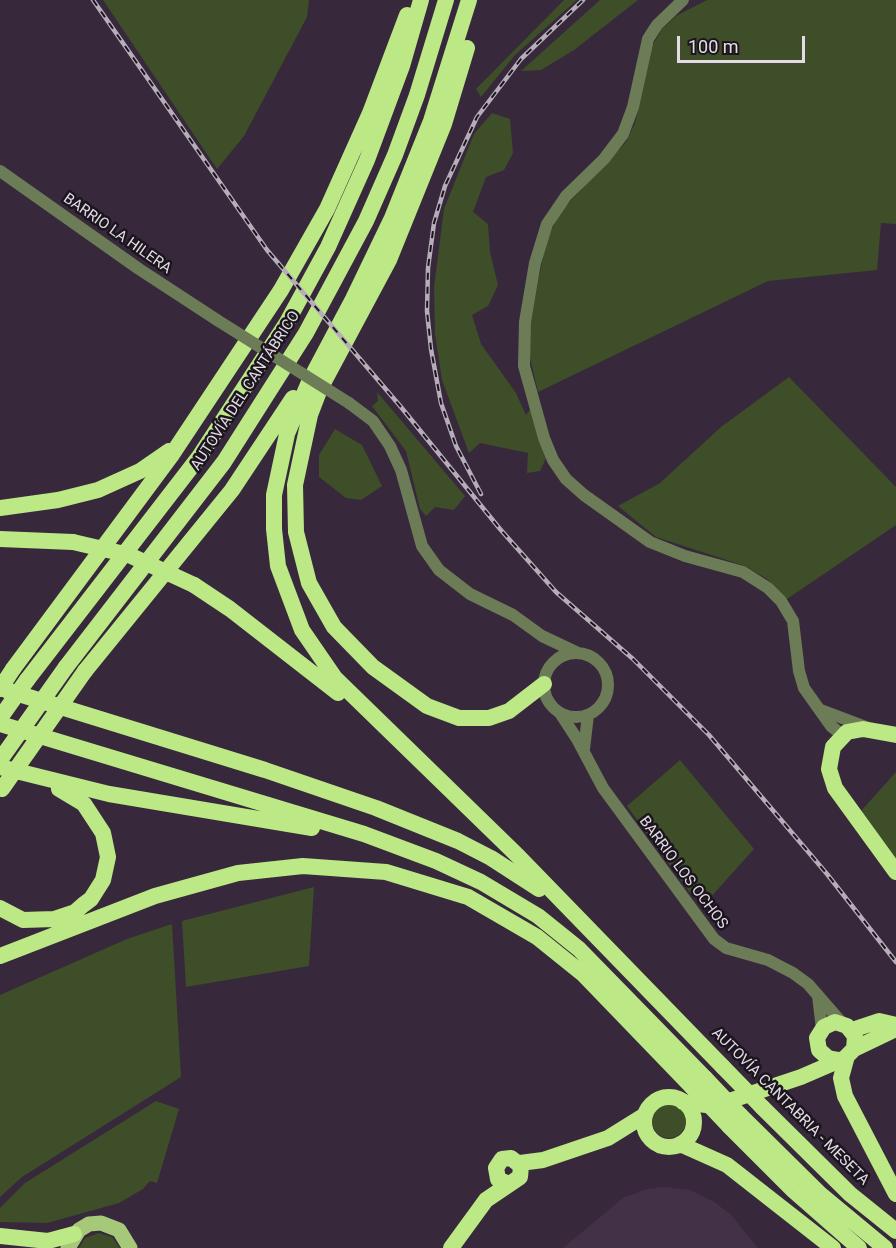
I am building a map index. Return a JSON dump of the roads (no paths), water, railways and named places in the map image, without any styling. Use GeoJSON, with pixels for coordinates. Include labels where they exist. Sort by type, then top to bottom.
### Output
{"type":"FeatureCollection","features":[{"type":"Feature","properties":{"kind":"highway"},"geometry":{"type":"LineString","coordinates":[[411,0],[370,113],[327,208],[281,290],[199,417],[0,689],[265,770],[376,808],[458,841],[491,858],[552,899],[648,988]]}},
{"type":"Feature","properties":{"kind":"highway","name":"AUTOVÍA DEL CANTÁBRICO"},"geometry":{"type":"LineString","coordinates":[[0,718],[199,457],[286,324],[332,238],[368,160],[393,92],[421,0]]}},
{"type":"Feature","properties":{"kind":"highway","name":"AUTOVÍA DEL CANTÁBRICO"},"geometry":{"type":"LineString","coordinates":[[0,760],[66,667],[224,462],[306,333],[361,232],[392,163],[417,95],[446,0]]}},
{"type":"Feature","properties":{"kind":"highway"},"geometry":{"type":"LineString","coordinates":[[469,0],[431,121],[399,201],[353,299],[302,398],[279,464],[273,510],[275,547],[281,578],[298,622],[321,660],[356,699],[455,793],[648,988]]}},
{"type":"Feature","properties":{"kind":"highway"},"geometry":{"type":"LineString","coordinates":[[479,0],[444,124],[419,191],[390,260],[320,389],[310,415],[297,465],[294,514],[303,566],[317,599],[334,627],[373,667],[414,697],[450,716],[482,719],[509,711],[544,684]]}},
{"type":"Feature","properties":{"kind":"highway"},"geometry":{"type":"LineString","coordinates":[[1,791],[85,671],[232,490],[332,337]]}},
{"type":"Feature","properties":{"kind":"highway"},"geometry":{"type":"LineString","coordinates":[[0,508],[58,500],[119,482],[170,450],[199,417]]}},
{"type":"Feature","properties":{"kind":"highway"},"geometry":{"type":"LineString","coordinates":[[0,539],[73,542],[141,559],[194,585],[230,609],[330,686],[455,793]]}},
{"type":"Feature","properties":{"kind":"highway"},"geometry":{"type":"LineString","coordinates":[[0,724],[398,845],[500,892],[559,931],[604,972],[694,1089],[735,1120],[828,1202],[885,1248]]}},
{"type":"Feature","properties":{"kind":"highway"},"geometry":{"type":"LineString","coordinates":[[896,735],[876,730],[856,729],[843,735],[833,747],[829,774],[835,788],[896,872]]}},
{"type":"Feature","properties":{"kind":"highway"},"geometry":{"type":"LineString","coordinates":[[0,767],[109,794],[316,829],[409,855],[465,874]]}},
{"type":"Feature","properties":{"kind":"highway"},"geometry":{"type":"LineString","coordinates":[[0,908],[14,916],[33,921],[65,916],[91,899],[107,870],[107,844],[91,813],[75,798],[25,774]]}},
{"type":"Feature","properties":{"kind":"highway"},"geometry":{"type":"LineString","coordinates":[[0,956],[131,904],[238,873],[303,866],[386,872],[468,897],[537,937],[583,974],[694,1089],[714,1106]]}},
{"type":"Feature","properties":{"kind":"highway","name":"AUTOVÍA CANTABRIA - MESETA"},"geometry":{"type":"LineString","coordinates":[[648,988],[762,1107],[850,1194],[896,1231]]}},
{"type":"Feature","properties":{"kind":"highway"},"geometry":{"type":"LineString","coordinates":[[801,1077],[818,1047],[818,1038],[822,1029],[832,1022],[847,1026],[879,1021],[896,1027]]}},
{"type":"Feature","properties":{"kind":"highway"},"geometry":{"type":"LineString","coordinates":[[847,1026],[855,1039],[847,1055],[841,1078],[845,1096],[896,1194]]}},
{"type":"Feature","properties":{"kind":"highway"},"geometry":{"type":"LineString","coordinates":[[680,1144],[714,1106],[801,1077],[847,1055],[896,1027]]}},
{"type":"Feature","properties":{"kind":"highway"},"geometry":{"type":"LineString","coordinates":[[818,1047],[826,1057],[847,1055]]}},
{"type":"Feature","properties":{"kind":"highway"},"geometry":{"type":"LineString","coordinates":[[451,1248],[486,1200],[511,1174],[543,1160],[608,1138],[645,1115],[651,1105],[661,1098],[673,1097],[694,1089]]}},
{"type":"Feature","properties":{"kind":"highway"},"geometry":{"type":"LineString","coordinates":[[693,1127],[694,1089]]}},
{"type":"Feature","properties":{"kind":"highway"},"geometry":{"type":"LineString","coordinates":[[645,1115],[645,1128],[651,1138],[665,1146],[680,1144],[727,1165],[833,1248]]}},
{"type":"Feature","properties":{"kind":"highway"},"geometry":{"type":"LineString","coordinates":[[735,1120],[794,1191],[860,1248]]}},
{"type":"Feature","properties":{"kind":"highway"},"geometry":{"type":"LineString","coordinates":[[608,1138],[651,1138]]}},
{"type":"Feature","properties":{"kind":"highway"},"geometry":{"type":"LineString","coordinates":[[0,1236],[53,1248]]}},
{"type":"Feature","properties":{"kind":"highway"},"geometry":{"type":"LineString","coordinates":[[0,1244],[71,1241]]}},
{"type":"Feature","properties":{"kind":"main road"},"geometry":{"type":"LineString","coordinates":[[71,1241],[89,1224],[108,1224],[124,1235],[130,1248]]}},
{"type":"Feature","properties":{"kind":"street"},"geometry":{"type":"LineString","coordinates":[[683,0],[657,25],[648,39],[633,107],[623,134],[604,159],[566,196],[547,224],[535,263],[525,322],[524,366],[544,438],[553,460],[566,479],[650,542],[685,556],[743,572],[768,588],[789,613],[796,634],[800,677],[806,692],[825,712],[831,726],[843,735]]}},
{"type":"Feature","properties":{"kind":"street","name":"BARRIO LA HILERA"},"geometry":{"type":"LineString","coordinates":[[0,171],[217,320],[349,403],[373,421],[390,446],[401,470],[419,537],[432,562],[458,586],[513,615],[542,636],[578,653]]}},
{"type":"Feature","properties":{"kind":"street"},"geometry":{"type":"LineString","coordinates":[[542,636],[551,665]]}},
{"type":"Feature","properties":{"kind":"street"},"geometry":{"type":"LineString","coordinates":[[578,653],[598,661],[608,680],[604,701],[588,715],[574,717],[560,713],[547,698],[544,684],[551,665],[563,656],[578,653]]}},
{"type":"Feature","properties":{"kind":"street"},"geometry":{"type":"LineString","coordinates":[[825,712],[876,730]]}},
{"type":"Feature","properties":{"kind":"street"},"geometry":{"type":"LineString","coordinates":[[825,712],[830,757]]}},
{"type":"Feature","properties":{"kind":"street","name":"BARRIO LOS OCHOS"},"geometry":{"type":"LineString","coordinates":[[560,713],[585,753],[596,778],[716,942],[729,950],[782,966],[808,984],[847,1026]]}},
{"type":"Feature","properties":{"kind":"street"},"geometry":{"type":"LineString","coordinates":[[585,753],[584,738],[588,715]]}},
{"type":"Feature","properties":{"kind":"street"},"geometry":{"type":"LineString","coordinates":[[818,995],[822,1029]]}},
{"type":"Feature","properties":{"kind":"railway"},"geometry":{"type":"LineString","coordinates":[[93,0],[267,250],[401,407],[500,529],[556,592],[633,659],[709,735],[827,874],[896,962]]}},
{"type":"Feature","properties":{"kind":"railway"},"geometry":{"type":"LineString","coordinates":[[481,494],[456,446],[441,403],[431,349],[427,311],[428,268],[434,223],[445,186],[477,117],[521,59],[583,0]]}}]}
